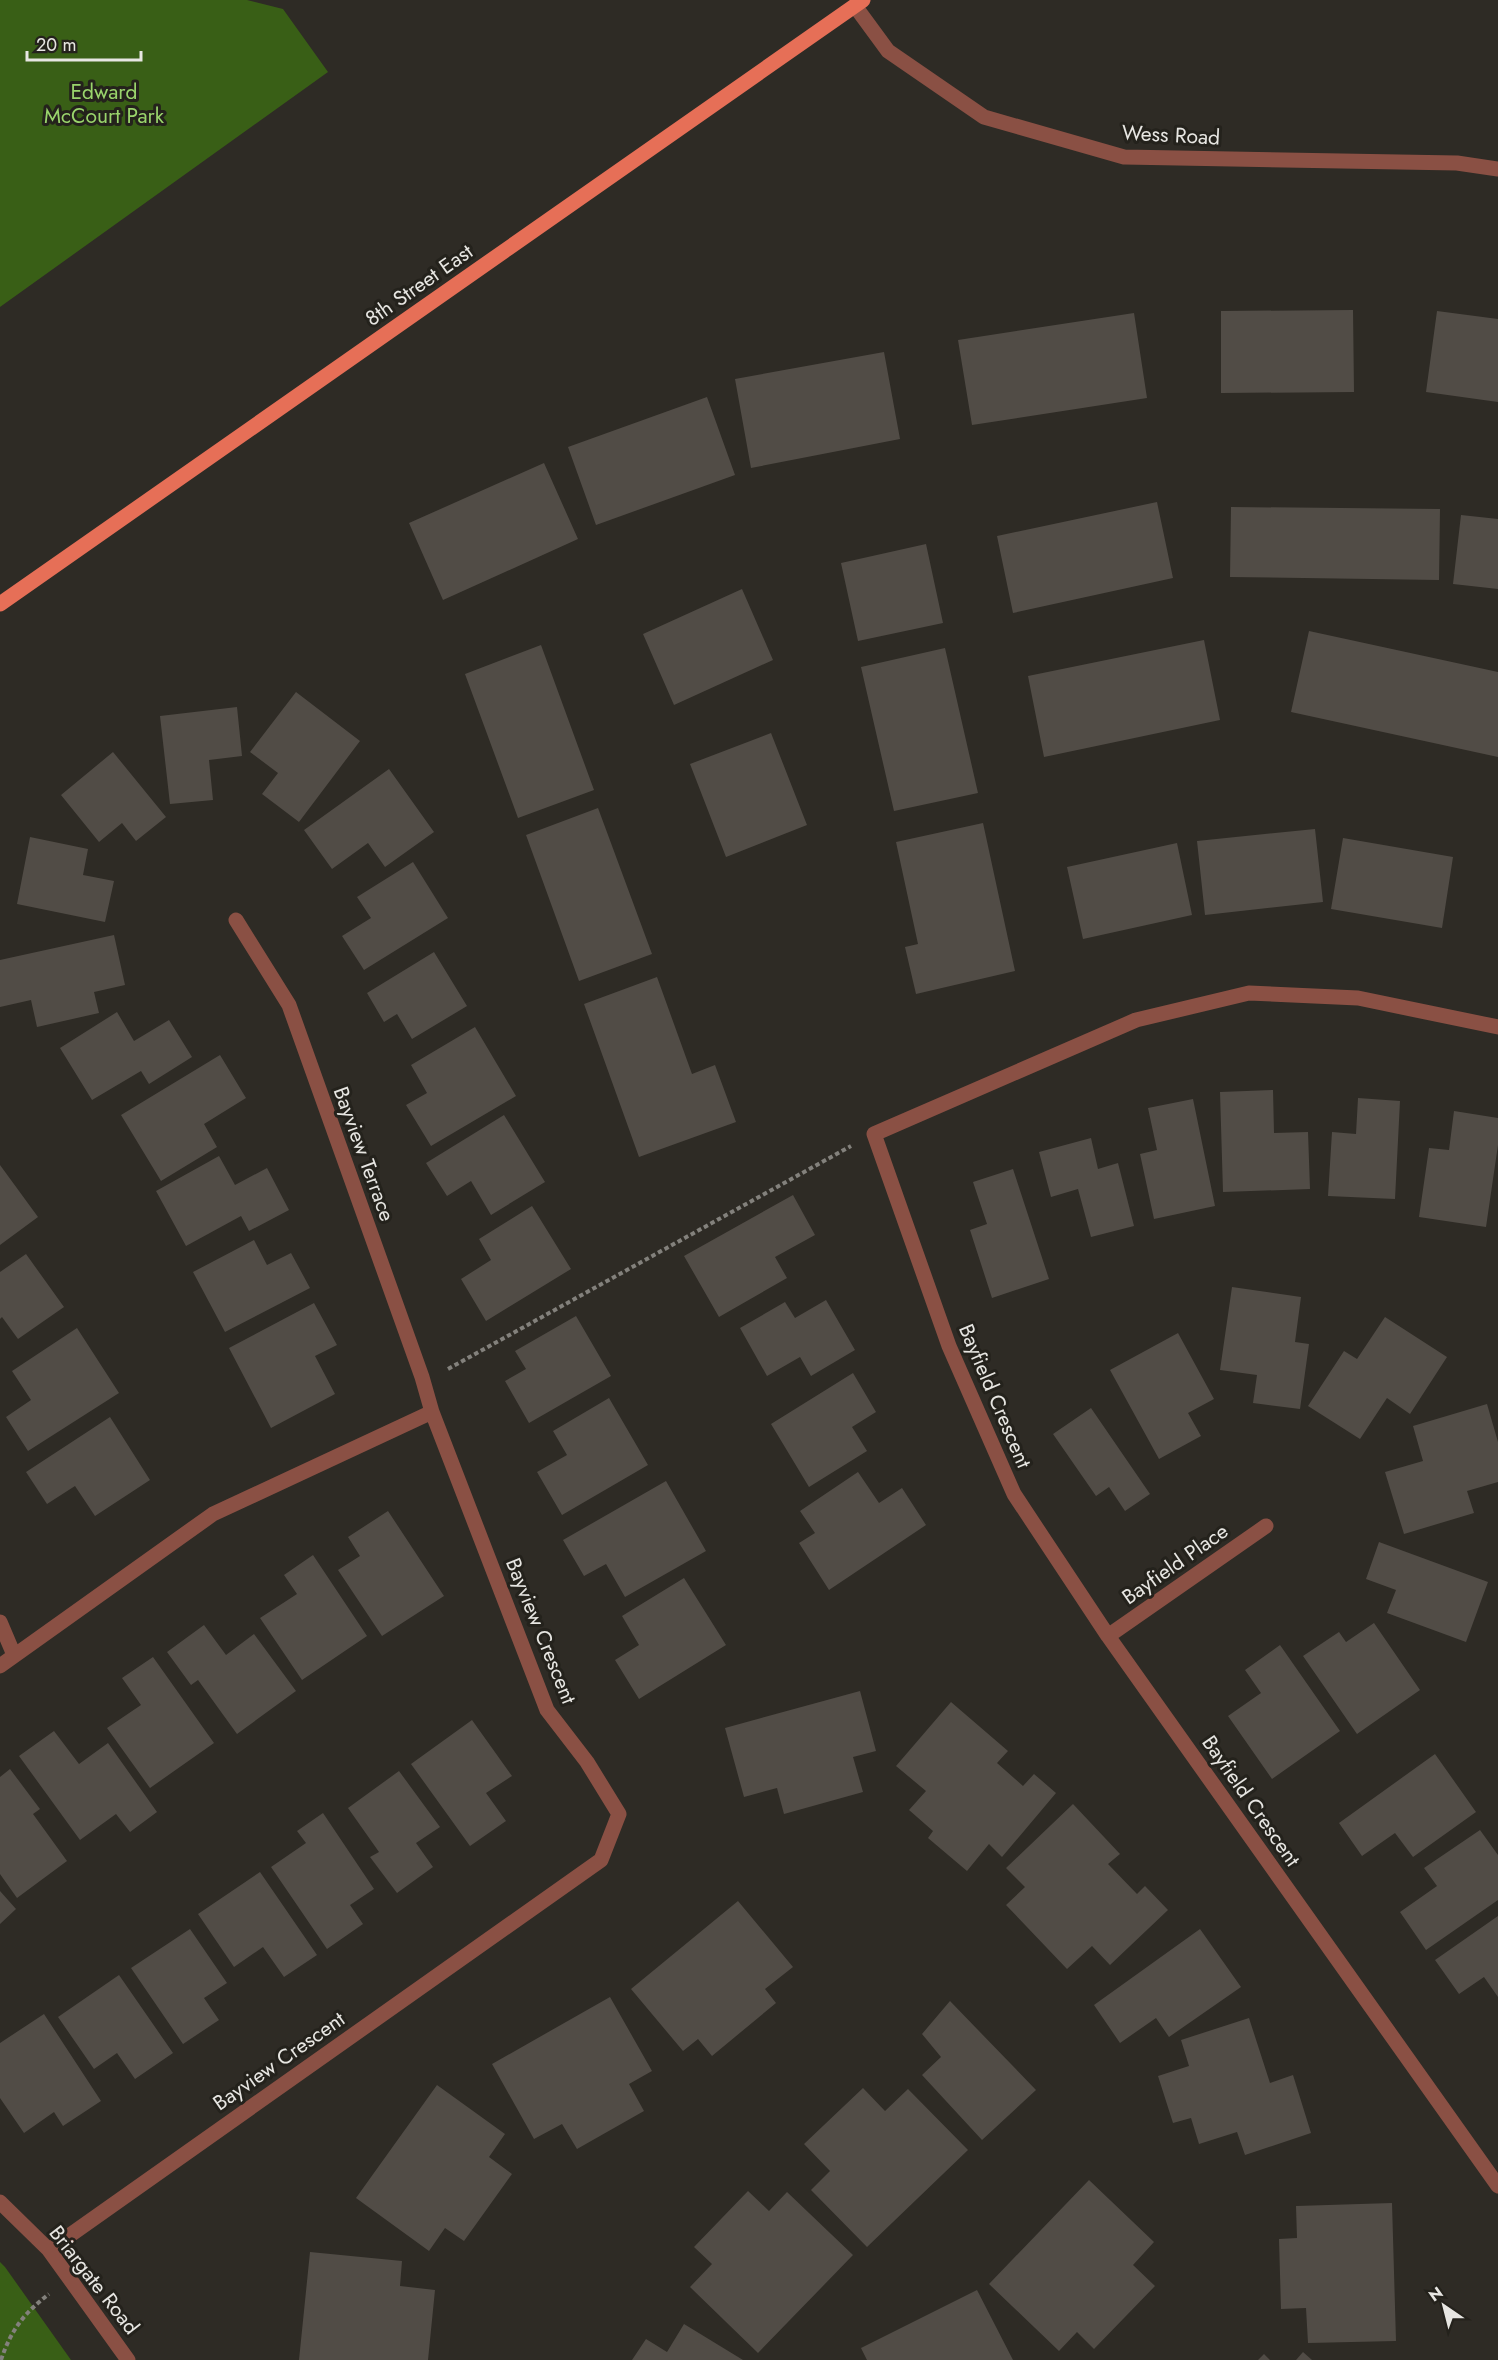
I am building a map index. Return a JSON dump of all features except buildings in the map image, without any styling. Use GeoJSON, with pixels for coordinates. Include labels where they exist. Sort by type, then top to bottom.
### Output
{"type":"FeatureCollection","features":[{"type":"Feature","properties":{"kind":"main road","name":"8th Street East"},"geometry":{"type":"LineString","coordinates":[[0,604],[859,3]]}},
{"type":"Feature","properties":{"kind":"street","name":"Wess Road"},"geometry":{"type":"LineString","coordinates":[[859,3],[888,51],[984,117],[1124,157],[1457,163],[1498,169]]}},
{"type":"Feature","properties":{"kind":"street","name":"Bayview Terrace"},"geometry":{"type":"LineString","coordinates":[[236,920],[289,1005],[422,1377],[432,1412]]}},
{"type":"Feature","properties":{"kind":"street","name":"Bayfield Crescent"},"geometry":{"type":"LineString","coordinates":[[1498,1027],[1358,998],[1249,993],[1136,1020],[874,1134],[949,1346],[1014,1494],[1108,1636],[1498,2186]]}},
{"type":"Feature","properties":{"kind":"street"},"geometry":{"type":"LineString","coordinates":[[0,1666],[213,1514],[432,1412]]}},
{"type":"Feature","properties":{"kind":"street","name":"Bayview Crescent"},"geometry":{"type":"LineString","coordinates":[[49,2250],[601,1860],[619,1814],[587,1762],[547,1710],[432,1412]]}},
{"type":"Feature","properties":{"kind":"street","name":"Bayfield Place"},"geometry":{"type":"LineString","coordinates":[[1108,1636],[1266,1526]]}},
{"type":"Feature","properties":{"kind":"street"},"geometry":{"type":"LineString","coordinates":[[0,1622],[14,1654]]}},
{"type":"Feature","properties":{"kind":"street","name":"Briargate Road"},"geometry":{"type":"LineString","coordinates":[[0,2202],[49,2250],[128,2360]]}},
{"type":"Feature","properties":{"kind":"path"},"geometry":{"type":"LineString","coordinates":[[422,1377],[453,1367],[841,1151]]}},
{"type":"Feature","properties":{"kind":"path"},"geometry":{"type":"LineString","coordinates":[[1,2360],[17,2323],[33,2306],[71,2278]]}},
{"type":"Feature","properties":{"kind":"green space","name":"Edward McCourt Park"},"geometry":{"type":"Polygon","coordinates":[[[0,0],[247,0],[283,9],[328,72],[0,307],[0,0]]]}},
{"type":"Feature","properties":{"kind":"green space"},"geometry":{"type":"Polygon","coordinates":[[[0,2262],[5,2267],[71,2360],[0,2360],[0,2262]]]}}]}
